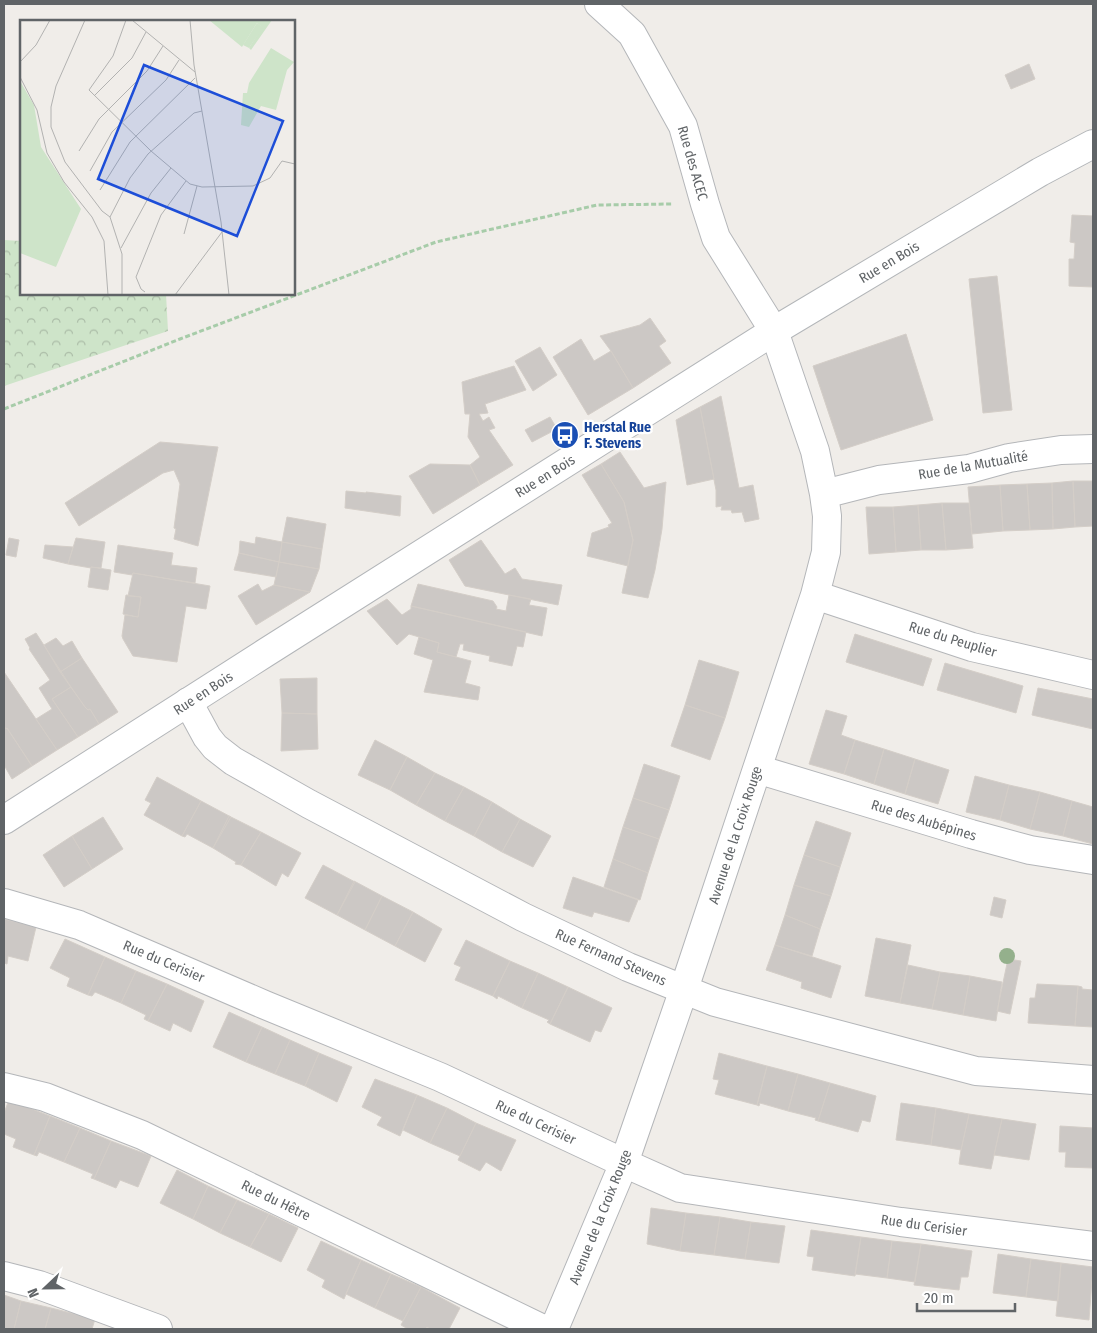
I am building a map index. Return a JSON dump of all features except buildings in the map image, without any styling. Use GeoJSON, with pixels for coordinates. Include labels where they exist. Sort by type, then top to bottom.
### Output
{"type":"FeatureCollection","features":[{"type":"Feature","properties":{"kind":"street","name":"Rue des ACEC"},"geometry":{"type":"LineString","coordinates":[[598,4],[632,34],[683,126],[716,238],[774,331]]}},
{"type":"Feature","properties":{"kind":"street","name":"Rue en Bois"},"geometry":{"type":"LineString","coordinates":[[4,820],[774,331],[1040,172],[1093,144]]}},
{"type":"Feature","properties":{"kind":"street","name":"Avenue de la Croix Rouge"},"geometry":{"type":"LineString","coordinates":[[554,1329],[624,1163],[757,769],[814,595],[826,552],[827,516],[815,451],[774,331]]}},
{"type":"Feature","properties":{"kind":"street","name":"Rue de la Mutualité"},"geometry":{"type":"LineString","coordinates":[[824,494],[879,480],[968,469],[1009,458],[1061,450],[1093,449]]}},
{"type":"Feature","properties":{"kind":"street","name":"Rue du Peuplier"},"geometry":{"type":"LineString","coordinates":[[814,595],[972,647],[1093,675]]}},
{"type":"Feature","properties":{"kind":"street","name":"Rue Fernand Stevens"},"geometry":{"type":"LineString","coordinates":[[188,702],[207,737],[215,747],[233,761],[309,804],[523,917],[628,967],[715,1002],[976,1071],[1093,1080]]}},
{"type":"Feature","properties":{"kind":"street","name":"Rue des Aubépines"},"geometry":{"type":"LineString","coordinates":[[757,769],[1030,850],[1093,860]]}},
{"type":"Feature","properties":{"kind":"street","name":"Rue du Cerisier"},"geometry":{"type":"LineString","coordinates":[[4,903],[79,925],[265,1005],[440,1077],[680,1188],[901,1222],[1093,1246]]}},
{"type":"Feature","properties":{"kind":"street","name":"Rue du Hêtre"},"geometry":{"type":"LineString","coordinates":[[4,1087],[45,1097],[142,1135],[543,1329]]}},
{"type":"Feature","properties":{"kind":"street"},"geometry":{"type":"LineString","coordinates":[[4,1276],[38,1285],[158,1329]]}},
{"type":"Feature","properties":{"kind":"path"},"geometry":{"type":"LineString","coordinates":[[4,409],[180,339],[436,242],[597,204],[705,204]]}},
{"type":"Feature","properties":{"kind":"green space"},"geometry":{"type":"Polygon","coordinates":[[[4,240],[20,241],[20,295],[166,295],[168,331],[4,386],[4,240]]]}},
{"type":"Feature","properties":{"kind":"place","name":"Herstal Rue F. Stevens"},"geometry":{"type":"Point","coordinates":[565,435]}}]}
